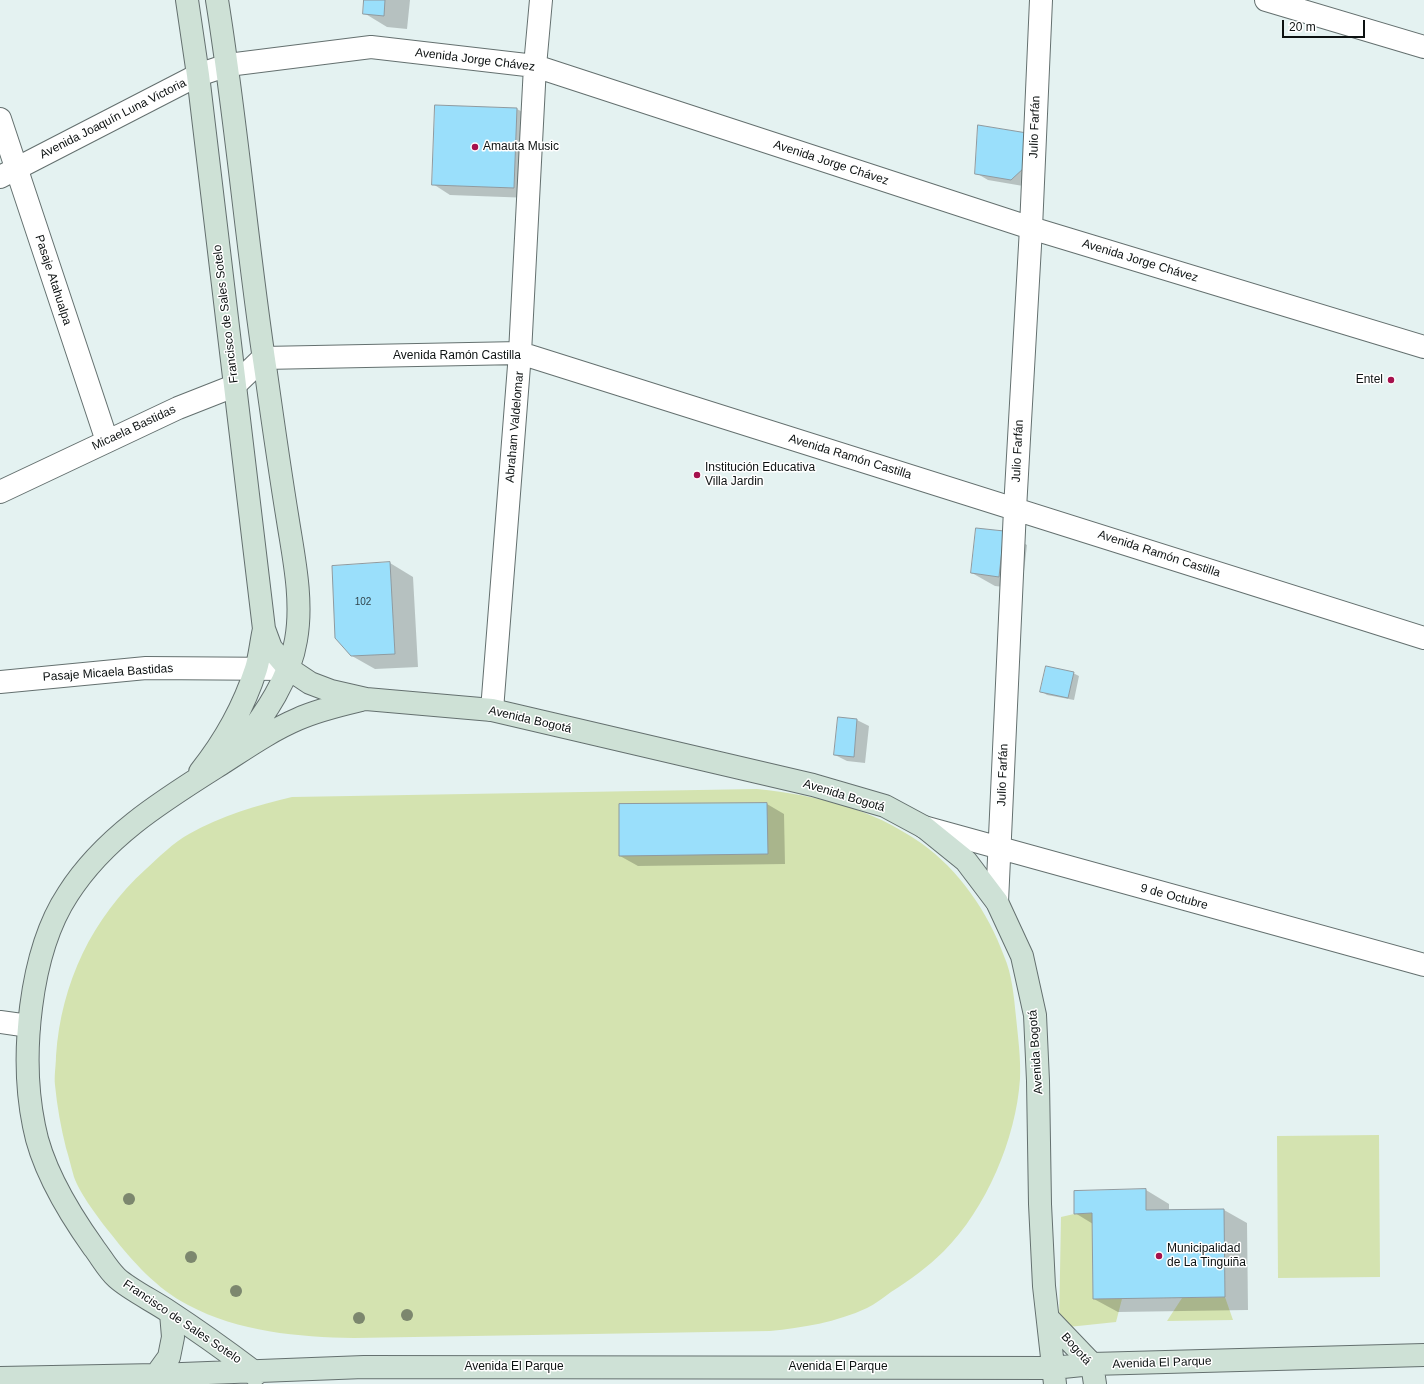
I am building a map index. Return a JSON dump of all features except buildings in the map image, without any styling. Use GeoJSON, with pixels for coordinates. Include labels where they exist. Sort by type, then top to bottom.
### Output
{"type":"FeatureCollection","features":[{"type":"Feature","properties":{"kind":"street","name":"Francisco de Sales Sotelo"},"geometry":{"type":"LineString","coordinates":[[187,0],[198,75],[264,629],[271,648],[289,670],[310,683],[331,691],[366,699]]}},
{"type":"Feature","properties":{"kind":"street"},"geometry":{"type":"LineString","coordinates":[[217,0],[228,65],[263,358],[293,556],[298,613],[296,640],[289,670],[259,722],[231,758]]}},
{"type":"Feature","properties":{"kind":"street","name":"Abraham Valdelomar"},"geometry":{"type":"LineString","coordinates":[[492,710],[520,354],[535,66],[541,0]]}},
{"type":"Feature","properties":{"kind":"street","name":"Julio Farfán"},"geometry":{"type":"LineString","coordinates":[[997,902],[1041,0]]}},
{"type":"Feature","properties":{"kind":"street"},"geometry":{"type":"LineString","coordinates":[[1266,0],[1424,47]]}},
{"type":"Feature","properties":{"kind":"street","name":"Avenida Jorge Chávez"},"geometry":{"type":"LineString","coordinates":[[228,65],[371,47],[535,66],[1031,228],[1424,347]]}},
{"type":"Feature","properties":{"kind":"street","name":"Avenida Joaquín Luna Victoria"},"geometry":{"type":"LineString","coordinates":[[8,173],[198,75],[228,65]]}},
{"type":"Feature","properties":{"kind":"street","name":"Pasaje Atahualpa"},"geometry":{"type":"LineString","coordinates":[[0,119],[8,173],[107,441]]}},
{"type":"Feature","properties":{"kind":"street","name":"Avenida Ramón Castilla"},"geometry":{"type":"LineString","coordinates":[[263,358],[520,354],[1424,638]]}},
{"type":"Feature","properties":{"kind":"street","name":"Micaela Bastidas"},"geometry":{"type":"LineString","coordinates":[[0,492],[178,408],[234,386],[263,358]]}},
{"type":"Feature","properties":{"kind":"street","name":"Francisco de Sales Sotelo"},"geometry":{"type":"LineString","coordinates":[[192,782],[212,757],[226,735],[243,700],[256,668],[264,629]]}},
{"type":"Feature","properties":{"kind":"street","name":"Pasaje Micaela Bastidas"},"geometry":{"type":"LineString","coordinates":[[0,682],[146,668],[256,668],[289,670]]}},
{"type":"Feature","properties":{"kind":"street","name":"Francisco de Sales Sotelo"},"geometry":{"type":"LineString","coordinates":[[257,1377],[171,1313],[117,1278],[80,1229],[50,1176],[34,1128],[28,1075],[29,1026],[38,970],[54,919],[67,894],[87,867],[109,843],[145,814],[192,782],[273,731],[300,718],[328,708],[366,699]]}},
{"type":"Feature","properties":{"kind":"street","name":"Avenida Bogotá"},"geometry":{"type":"LineString","coordinates":[[366,699],[492,710],[813,785],[885,806],[924,827],[966,861],[997,902],[1022,956],[1035,1015],[1038,1081],[1040,1204],[1044,1286],[1054,1376]]}},
{"type":"Feature","properties":{"kind":"street","name":"9 de Octubre"},"geometry":{"type":"LineString","coordinates":[[924,827],[1424,966]]}},
{"type":"Feature","properties":{"kind":"street"},"geometry":{"type":"LineString","coordinates":[[0,1022],[29,1026]]}},
{"type":"Feature","properties":{"kind":"street"},"geometry":{"type":"LineString","coordinates":[[156,1375],[169,1358],[173,1337],[171,1313]]}},
{"type":"Feature","properties":{"kind":"street","name":"Bogotá"},"geometry":{"type":"LineString","coordinates":[[1048,1318],[1094,1374]]}},
{"type":"Feature","properties":{"kind":"street","name":"Avenida El Parque"},"geometry":{"type":"LineString","coordinates":[[0,1378],[156,1375],[257,1377],[364,1375],[1054,1376],[1424,1355]]}},
{"type":"Feature","properties":{"kind":"green space"},"geometry":{"type":"Polygon","coordinates":[[[757,789],[801,795],[843,805],[882,820],[921,843],[948,866],[960,879],[981,908],[990,924],[1007,963],[1011,978],[1018,1040],[1020,1079],[1012,1125],[996,1172],[973,1215],[944,1251],[919,1273],[873,1305],[856,1313],[832,1321],[770,1331],[354,1338],[290,1334],[248,1327],[207,1314],[188,1305],[166,1291],[136,1264],[106,1228],[85,1199],[74,1177],[66,1148],[59,1117],[55,1085],[59,1029],[65,1003],[72,978],[83,954],[95,930],[110,909],[127,888],[146,869],[166,850],[183,838],[226,816],[252,807],[292,797],[757,789]]]}},
{"type":"Feature","properties":{"kind":"green space"},"geometry":{"type":"Polygon","coordinates":[[[1379,1135],[1380,1277],[1278,1278],[1277,1136],[1379,1135]]]}},
{"type":"Feature","properties":{"kind":"green space"},"geometry":{"type":"Polygon","coordinates":[[[1092,1213],[1093,1299],[1122,1299],[1116,1322],[1059,1328],[1061,1217],[1074,1214],[1092,1213]]]}},
{"type":"Feature","properties":{"kind":"green space"},"geometry":{"type":"Polygon","coordinates":[[[1225,1297],[1233,1320],[1167,1321],[1182,1298],[1225,1297]]]}},
{"type":"Feature","properties":{"kind":"place","name":"Amauta Music"},"geometry":{"type":"Point","coordinates":[475,147]}},
{"type":"Feature","properties":{"kind":"place","name":"Entel"},"geometry":{"type":"Point","coordinates":[1391,380]}},
{"type":"Feature","properties":{"kind":"place","name":"Institución Educativa Villa Jardin"},"geometry":{"type":"Point","coordinates":[697,475]}},
{"type":"Feature","properties":{"kind":"place","name":"Municipalidad de La Tinguiña"},"geometry":{"type":"Point","coordinates":[1159,1256]}}]}
